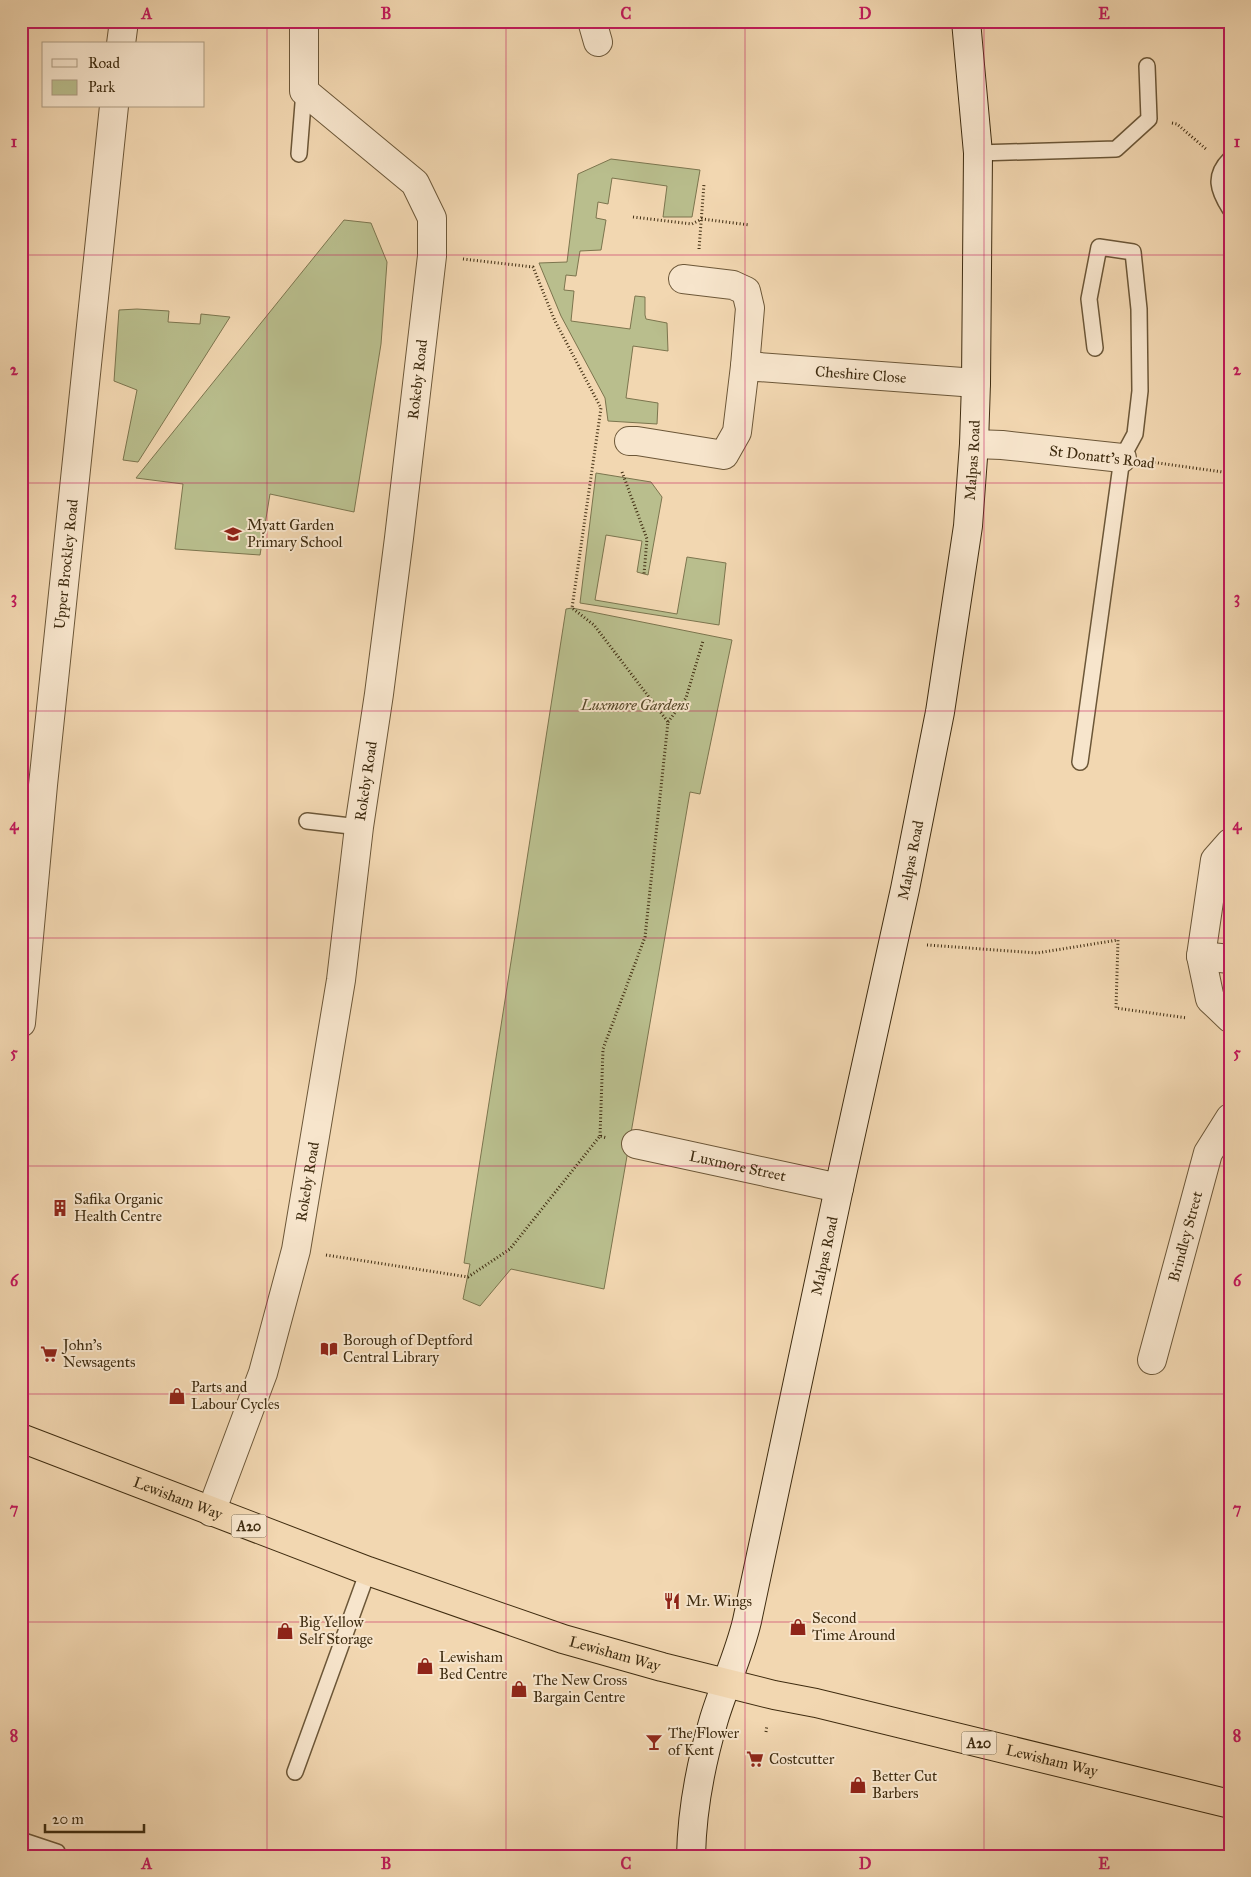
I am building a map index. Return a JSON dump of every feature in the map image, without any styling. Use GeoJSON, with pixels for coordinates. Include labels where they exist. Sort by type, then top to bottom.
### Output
{"type":"FeatureCollection","features":[{"type":"Feature","properties":{"kind":"highway","name":"Lewisham Way"},"geometry":{"type":"LineString","coordinates":[[21,1438],[368,1571],[563,1639],[662,1667],[774,1695],[816,1703],[1230,1804]]}},
{"type":"Feature","properties":{"kind":"street"},"geometry":{"type":"LineString","coordinates":[[121,42],[124,21]]}},
{"type":"Feature","properties":{"kind":"street"},"geometry":{"type":"LineString","coordinates":[[304,21],[304,91]]}},
{"type":"Feature","properties":{"kind":"street","name":"Malpas Road"},"geometry":{"type":"LineString","coordinates":[[691,1856],[697,1798],[705,1753],[742,1643],[905,889],[940,712],[968,526],[976,383],[978,153],[966,21]]}},
{"type":"Feature","properties":{"kind":"street","name":"Rokeby Road"},"geometry":{"type":"LineString","coordinates":[[211,1512],[264,1373],[296,1250],[341,980],[359,828],[380,685],[417,392],[432,256],[432,218],[415,183],[304,91]]}},
{"type":"Feature","properties":{"kind":"street","name":"Upper Brockley Road"},"geometry":{"type":"LineString","coordinates":[[21,1023],[44,776],[114,108]]}},
{"type":"Feature","properties":{"kind":"street"},"geometry":{"type":"LineString","coordinates":[[629,442],[637,441],[724,455],[737,432],[750,308],[746,291],[733,285],[683,279]]}},
{"type":"Feature","properties":{"kind":"street","name":"Cheshire Close"},"geometry":{"type":"LineString","coordinates":[[745,366],[976,383]]}},
{"type":"Feature","properties":{"kind":"street","name":"St Donatt's Road"},"geometry":{"type":"LineString","coordinates":[[974,444],[1002,445],[1122,458]]}},
{"type":"Feature","properties":{"kind":"street"},"geometry":{"type":"LineString","coordinates":[[1225,855],[1202,956],[1210,999],[1230,1018]]}},
{"type":"Feature","properties":{"kind":"street"},"geometry":{"type":"LineString","coordinates":[[1202,956],[1230,959]]}},
{"type":"Feature","properties":{"kind":"street","name":"Brindley Street"},"geometry":{"type":"LineString","coordinates":[[1152,1360],[1208,1153],[1230,1118]]}},
{"type":"Feature","properties":{"kind":"street","name":"Luxmore Street"},"geometry":{"type":"LineString","coordinates":[[636,1144],[839,1188]]}},
{"type":"Feature","properties":{"kind":"lane"},"geometry":{"type":"LineString","coordinates":[[978,153],[1116,148],[1149,119],[1147,66]]}},
{"type":"Feature","properties":{"kind":"lane"},"geometry":{"type":"LineString","coordinates":[[299,154],[304,91]]}},
{"type":"Feature","properties":{"kind":"lane"},"geometry":{"type":"LineString","coordinates":[[1227,162],[1218,180],[1221,194],[1230,209]]}},
{"type":"Feature","properties":{"kind":"lane"},"geometry":{"type":"LineString","coordinates":[[1080,762],[1122,458],[1135,434],[1140,391],[1139,308],[1133,252],[1098,247],[1090,299],[1095,348]]}},
{"type":"Feature","properties":{"kind":"lane"},"geometry":{"type":"LineString","coordinates":[[307,821],[359,828]]}},
{"type":"Feature","properties":{"kind":"lane"},"geometry":{"type":"LineString","coordinates":[[294,1772],[368,1571]]}},
{"type":"Feature","properties":{"kind":"lane"},"geometry":{"type":"LineString","coordinates":[[21,1840],[57,1852],[57,1856]]}},
{"type":"Feature","properties":{"kind":"path"},"geometry":{"type":"LineString","coordinates":[[1149,119],[1178,124],[1227,162]]}},
{"type":"Feature","properties":{"kind":"path"},"geometry":{"type":"LineString","coordinates":[[633,217],[692,224],[702,218],[750,225]]}},
{"type":"Feature","properties":{"kind":"path"},"geometry":{"type":"LineString","coordinates":[[432,256],[533,267],[556,321],[601,408],[572,608],[594,625],[668,722]]}},
{"type":"Feature","properties":{"kind":"path"},"geometry":{"type":"LineString","coordinates":[[629,442],[619,462],[647,539],[644,574]]}},
{"type":"Feature","properties":{"kind":"path","name":"St Donatt's Road"},"geometry":{"type":"LineString","coordinates":[[1122,458],[1230,473]]}},
{"type":"Feature","properties":{"kind":"path"},"geometry":{"type":"LineString","coordinates":[[296,1250],[468,1277],[510,1249],[600,1136],[603,1049],[645,937],[668,722],[686,698],[703,641]]}},
{"type":"Feature","properties":{"kind":"path"},"geometry":{"type":"LineString","coordinates":[[927,945],[1037,952],[1118,940],[1116,1008],[1192,1019]]}},
{"type":"Feature","properties":{"kind":"path"},"geometry":{"type":"LineString","coordinates":[[600,1136],[636,1144]]}},
{"type":"Feature","properties":{"kind":"green space"},"geometry":{"type":"Polygon","coordinates":[[[611,159],[700,170],[692,217],[663,217],[667,186],[612,178],[608,204],[598,202],[596,218],[606,220],[601,250],[580,251],[576,276],[566,275],[564,290],[574,291],[571,321],[630,329],[635,296],[645,297],[646,319],[667,323],[668,351],[633,346],[626,398],[658,403],[657,424],[608,421],[605,398],[561,316],[539,263],[567,262],[578,174],[611,159]]]}},
{"type":"Feature","properties":{"kind":"green space"},"geometry":{"type":"Polygon","coordinates":[[[344,220],[371,223],[387,262],[381,344],[354,512],[270,494],[260,555],[175,549],[183,484],[136,478],[344,220]]]}},
{"type":"Feature","properties":{"kind":"green space"},"geometry":{"type":"Polygon","coordinates":[[[119,310],[169,311],[168,322],[200,324],[201,314],[230,317],[138,462],[123,460],[137,390],[114,381],[119,310]]]}},
{"type":"Feature","properties":{"kind":"green space"},"geometry":{"type":"Polygon","coordinates":[[[596,473],[651,482],[662,497],[648,575],[637,572],[642,541],[606,535],[595,600],[677,614],[687,557],[726,563],[719,625],[580,603],[596,473]]]}},
{"type":"Feature","properties":{"kind":"green space","name":"Luxmore Gardens"},"geometry":{"type":"Polygon","coordinates":[[[572,608],[732,640],[700,794],[690,792],[604,1289],[511,1269],[480,1306],[463,1299],[470,1264],[464,1263],[566,609],[572,608]]]}},
{"type":"Feature","properties":{"kind":"place","name":"Myatt Garden Primary School"},"geometry":{"type":"Point","coordinates":[233,534]}},
{"type":"Feature","properties":{"kind":"place","name":"Safika Organic Health Centre"},"geometry":{"type":"Point","coordinates":[60,1208]}},
{"type":"Feature","properties":{"kind":"place","name":"Borough of Deptford Central Library"},"geometry":{"type":"Point","coordinates":[329,1349]}},
{"type":"Feature","properties":{"kind":"place","name":"John's Newsagents"},"geometry":{"type":"Point","coordinates":[49,1354]}},
{"type":"Feature","properties":{"kind":"place","name":"Parts and Labour Cycles"},"geometry":{"type":"Point","coordinates":[177,1396]}},
{"type":"Feature","properties":{"kind":"place","name":"Mr. Wings"},"geometry":{"type":"Point","coordinates":[672,1601]}},
{"type":"Feature","properties":{"kind":"place","name":"Second Time Around"},"geometry":{"type":"Point","coordinates":[798,1627]}},
{"type":"Feature","properties":{"kind":"place","name":"Big Yellow Self Storage"},"geometry":{"type":"Point","coordinates":[285,1631]}},
{"type":"Feature","properties":{"kind":"place","name":"Lewisham Bed Centre"},"geometry":{"type":"Point","coordinates":[425,1666]}},
{"type":"Feature","properties":{"kind":"place","name":"The New Cross Bargain Centre"},"geometry":{"type":"Point","coordinates":[519,1689]}},
{"type":"Feature","properties":{"kind":"place","name":"The Flower of Kent"},"geometry":{"type":"Point","coordinates":[654,1742]}},
{"type":"Feature","properties":{"kind":"place","name":"Costcutter"},"geometry":{"type":"Point","coordinates":[755,1759]}},
{"type":"Feature","properties":{"kind":"place","name":"Better Cut Barbers"},"geometry":{"type":"Point","coordinates":[858,1785]}}]}
